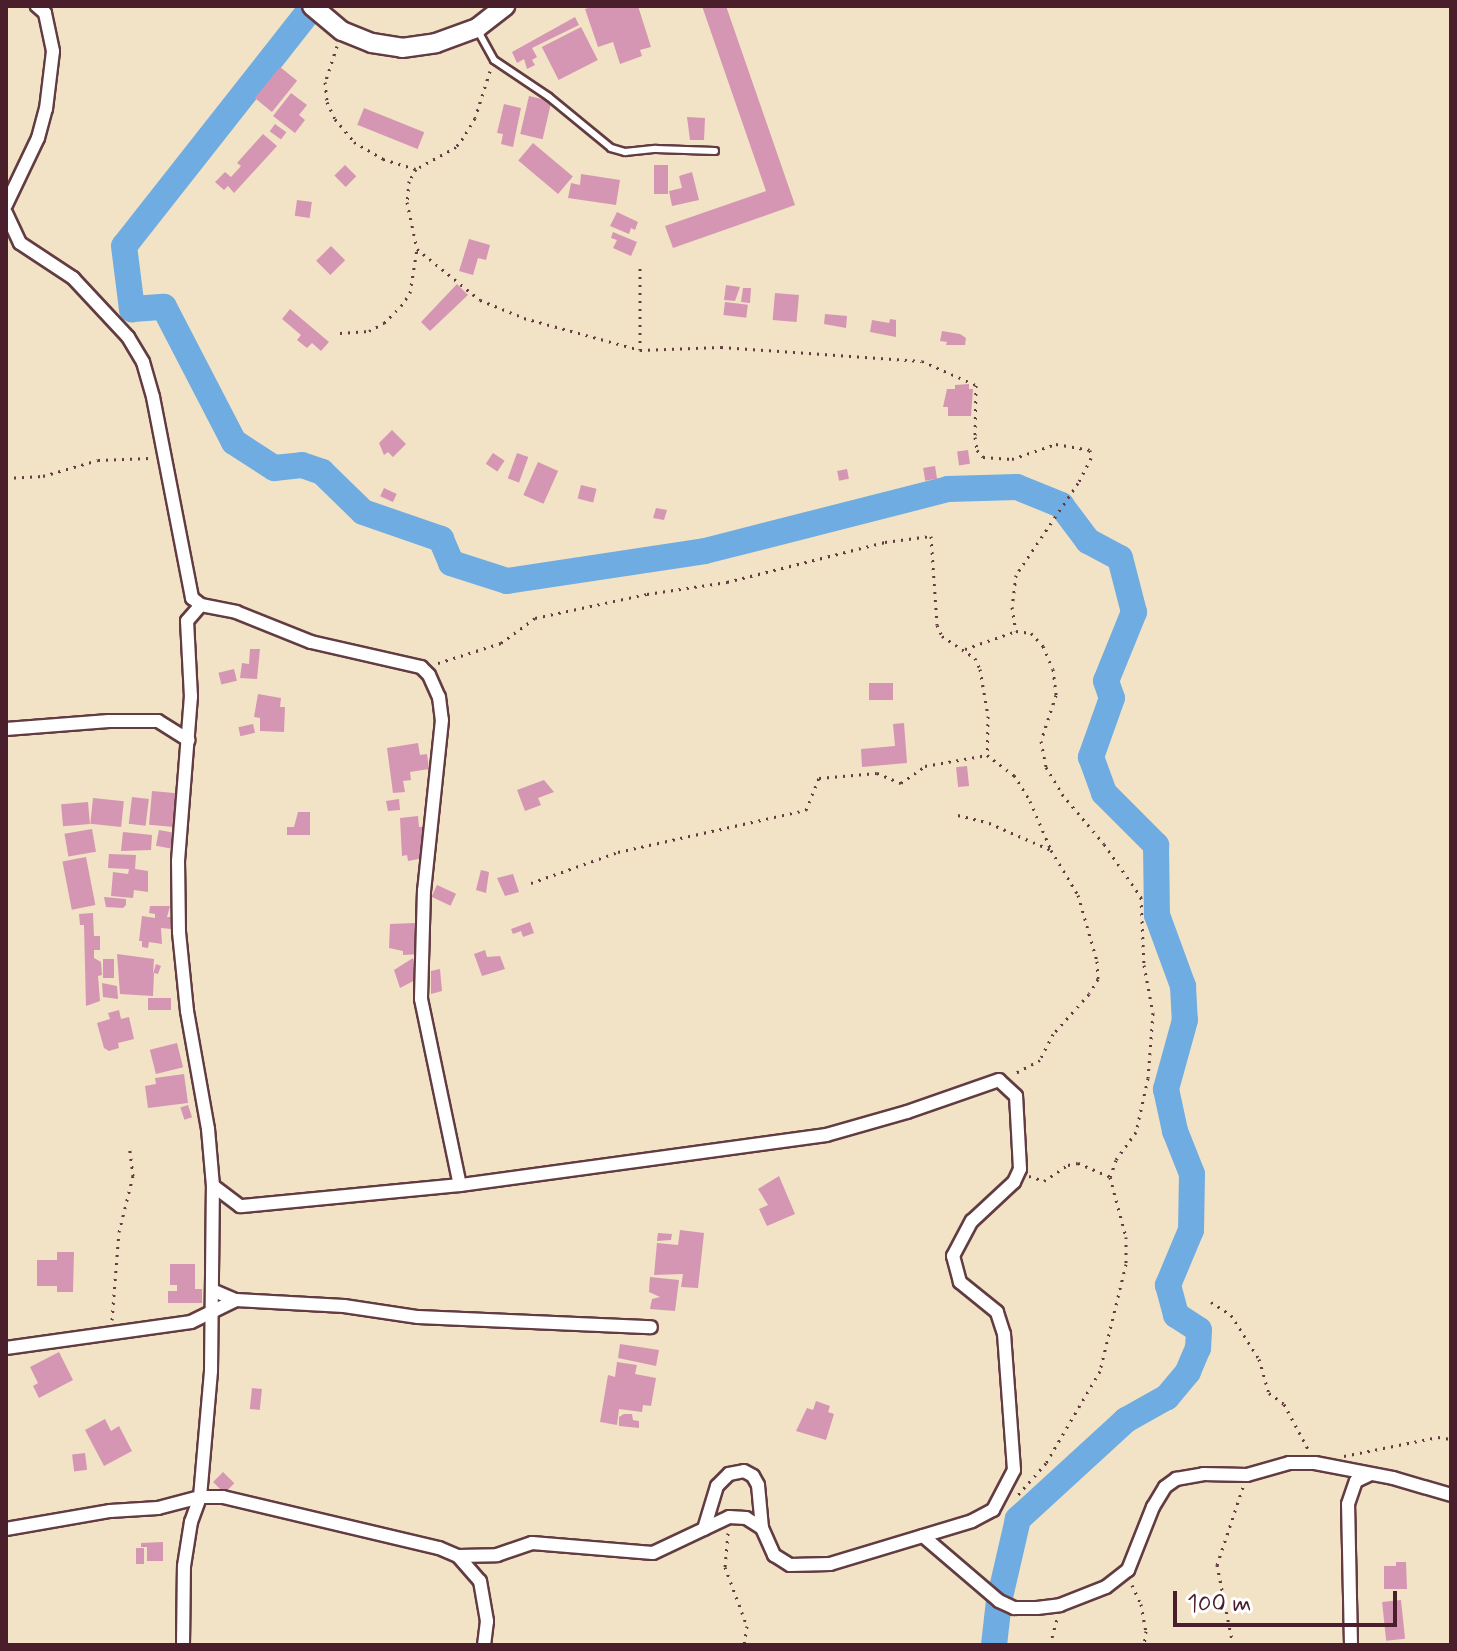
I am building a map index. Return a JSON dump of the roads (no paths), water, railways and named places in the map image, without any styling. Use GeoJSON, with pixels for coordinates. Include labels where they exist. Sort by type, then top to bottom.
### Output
{"type":"FeatureCollection","features":[{"type":"Feature","properties":{"kind":"main road"},"geometry":{"type":"LineString","coordinates":[[317,10],[342,31],[372,43],[402,48],[436,43],[477,28],[505,6]]}},
{"type":"Feature","properties":{"kind":"street"},"geometry":{"type":"LineString","coordinates":[[6,205],[38,138],[46,109],[53,51],[45,13],[37,6]]}},
{"type":"Feature","properties":{"kind":"street"},"geometry":{"type":"LineString","coordinates":[[6,213],[20,243],[73,278],[128,337],[143,362],[153,397],[162,457],[192,598],[201,605],[236,612],[311,642],[421,667],[429,675],[439,697],[442,720],[424,890],[421,999],[460,1185]]}},
{"type":"Feature","properties":{"kind":"street"},"geometry":{"type":"LineString","coordinates":[[183,1645],[184,1566],[191,1522],[200,1497],[211,1371],[213,1186],[208,1129],[190,1038],[179,932],[178,861],[191,697],[187,621],[201,605]]}},
{"type":"Feature","properties":{"kind":"street"},"geometry":{"type":"LineString","coordinates":[[6,729],[109,721],[158,721],[189,740]]}},
{"type":"Feature","properties":{"kind":"street"},"geometry":{"type":"LineString","coordinates":[[213,1186],[240,1206],[460,1185],[826,1135],[907,1112],[999,1080],[1016,1096],[1020,1169],[1014,1182],[972,1221],[953,1256],[960,1282],[997,1312],[1004,1334],[1014,1470],[993,1510],[923,1536],[830,1564],[790,1565],[774,1555],[762,1528],[758,1485],[753,1476],[744,1471],[729,1474],[717,1486],[704,1529]]}},
{"type":"Feature","properties":{"kind":"street"},"geometry":{"type":"LineString","coordinates":[[212,1290],[236,1300],[344,1306],[418,1317],[651,1327]]}},
{"type":"Feature","properties":{"kind":"street"},"geometry":{"type":"LineString","coordinates":[[6,1348],[111,1336],[191,1322],[211,1309],[236,1300]]}},
{"type":"Feature","properties":{"kind":"street"},"geometry":{"type":"LineString","coordinates":[[923,1536],[999,1601],[1014,1608],[1060,1605],[1106,1587],[1128,1570],[1143,1527],[1165,1487],[1176,1479],[1247,1475],[1289,1463],[1321,1464],[1393,1478],[1451,1495]]}},
{"type":"Feature","properties":{"kind":"street"},"geometry":{"type":"LineString","coordinates":[[1351,1645],[1348,1504],[1356,1481],[1369,1475]]}},
{"type":"Feature","properties":{"kind":"street"},"geometry":{"type":"LineString","coordinates":[[6,1529],[110,1511],[158,1508],[200,1497],[223,1497],[439,1548],[458,1556],[497,1555],[532,1543],[653,1553],[729,1517],[746,1518],[762,1528]]}},
{"type":"Feature","properties":{"kind":"street"},"geometry":{"type":"LineString","coordinates":[[458,1556],[480,1581],[487,1621],[484,1645]]}},
{"type":"Feature","properties":{"kind":"lane"},"geometry":{"type":"LineString","coordinates":[[477,28],[494,60],[549,97],[611,148],[625,152],[656,149],[715,151]]}},
{"type":"Feature","properties":{"kind":"waterway"},"geometry":{"type":"LineString","coordinates":[[313,6],[124,246],[132,309],[164,307],[234,442],[274,468],[302,465],[322,472],[363,512],[441,539],[451,563],[507,581],[705,551],[948,489],[1017,487],[1061,505],[1088,541],[1120,558],[1134,612],[1106,681],[1112,698],[1091,757],[1104,793],[1156,845],[1157,915],[1183,986],[1185,1020],[1166,1089],[1175,1131],[1192,1174],[1191,1230],[1168,1285],[1176,1315],[1199,1330],[1198,1348],[1188,1372],[1167,1397],[1126,1420],[1018,1519],[999,1601],[994,1645]]}}]}
